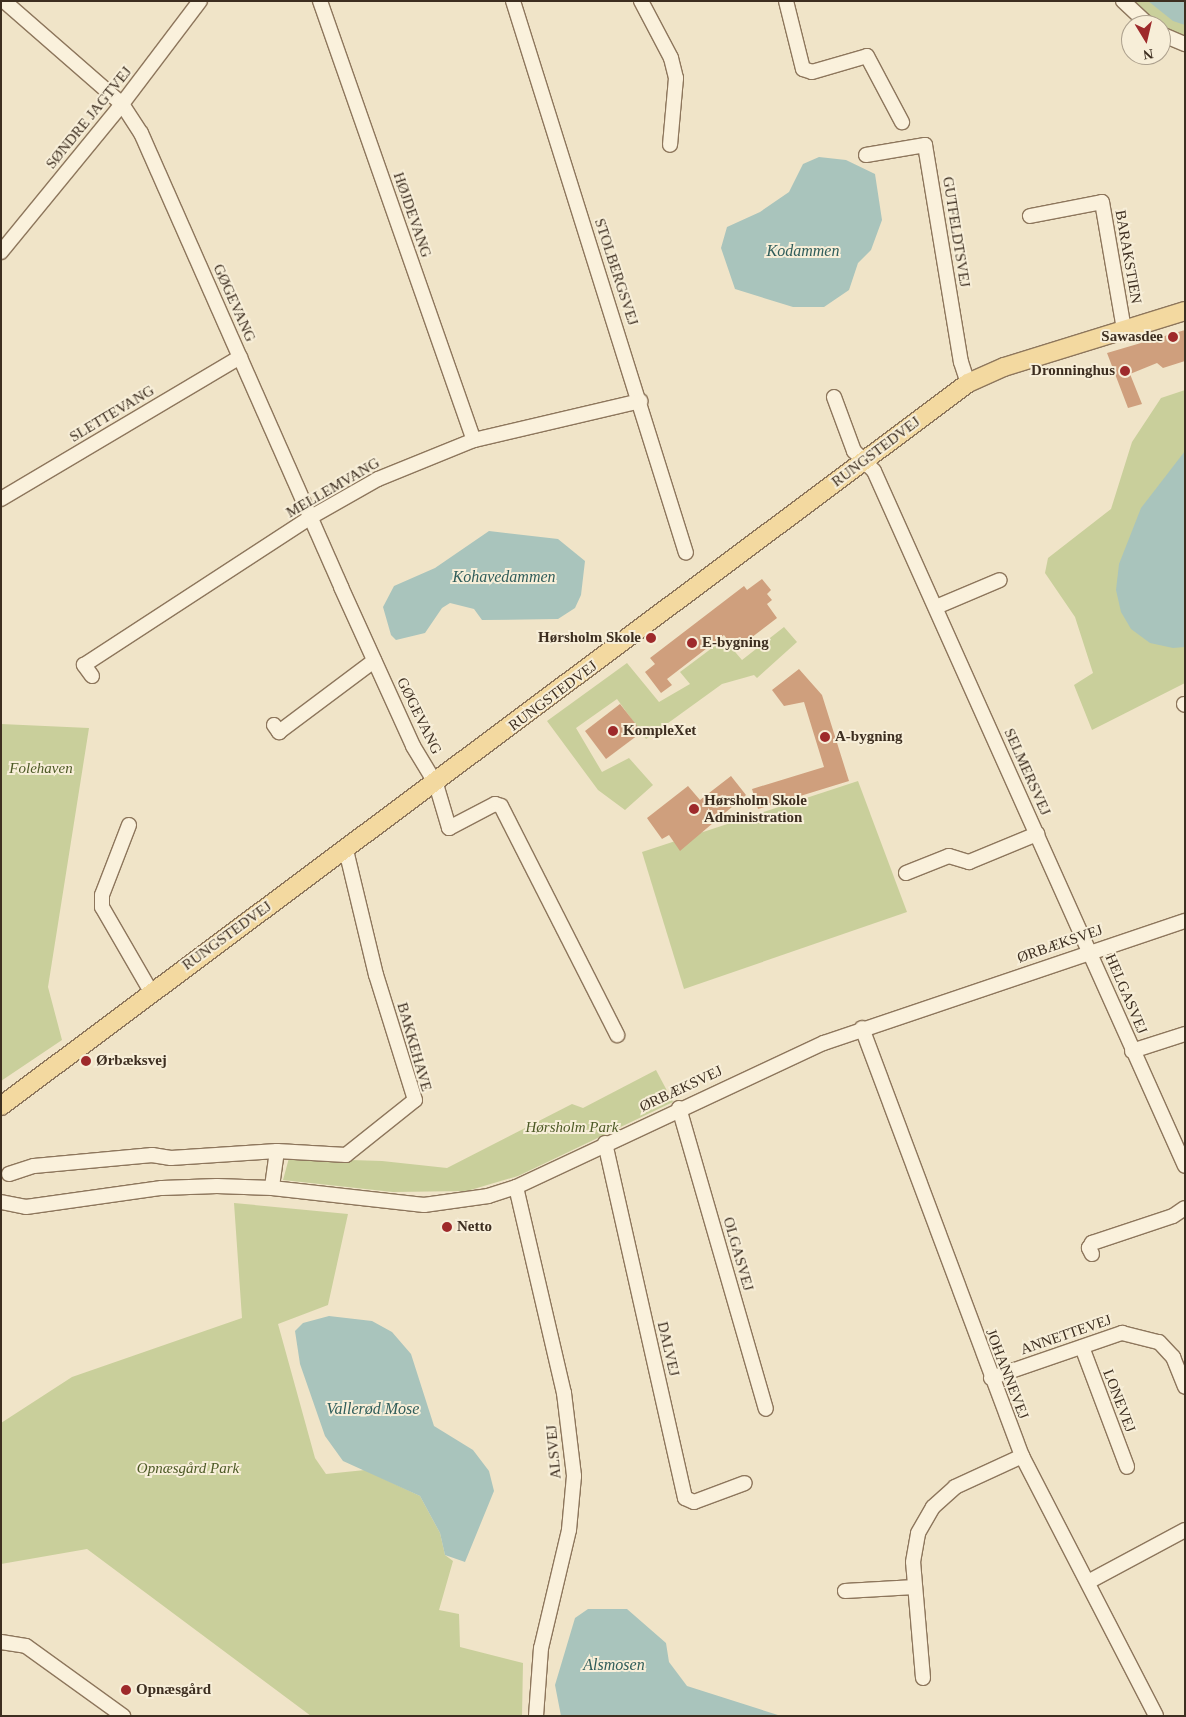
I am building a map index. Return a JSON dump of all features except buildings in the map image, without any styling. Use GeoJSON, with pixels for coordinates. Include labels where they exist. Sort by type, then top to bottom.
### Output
{"type":"FeatureCollection","features":[{"type":"Feature","properties":{"kind":"main road","name":"RUNGSTEDVEJ"},"geometry":{"type":"LineString","coordinates":[[1,1106],[151,992],[436,784],[968,383],[1004,368],[1185,311]]}},
{"type":"Feature","properties":{"kind":"street","name":"GØGEVANG"},"geometry":{"type":"LineString","coordinates":[[4,1],[122,104],[141,133],[374,661],[413,746],[436,784]]}},
{"type":"Feature","properties":{"kind":"street","name":"SØNDRE JAGTVEJ"},"geometry":{"type":"LineString","coordinates":[[1,252],[122,104],[200,1]]}},
{"type":"Feature","properties":{"kind":"street","name":"HØJDEVANG"},"geometry":{"type":"LineString","coordinates":[[320,1],[474,440]]}},
{"type":"Feature","properties":{"kind":"street","name":"STOLBERGSVEJ"},"geometry":{"type":"LineString","coordinates":[[513,1],[640,401],[686,554]]}},
{"type":"Feature","properties":{"kind":"street"},"geometry":{"type":"LineString","coordinates":[[641,1],[670,58],[676,78],[670,145]]}},
{"type":"Feature","properties":{"kind":"street"},"geometry":{"type":"LineString","coordinates":[[786,1],[803,70],[812,72],[867,56],[902,122]]}},
{"type":"Feature","properties":{"kind":"street"},"geometry":{"type":"LineString","coordinates":[[1123,1],[1138,15]]}},
{"type":"Feature","properties":{"kind":"street"},"geometry":{"type":"LineString","coordinates":[[1171,38],[1185,44]]}},
{"type":"Feature","properties":{"kind":"street","name":"GUTFELDTSVEJ"},"geometry":{"type":"LineString","coordinates":[[866,155],[926,145],[961,362],[968,383]]}},
{"type":"Feature","properties":{"kind":"street","name":"BARAKSTIEN"},"geometry":{"type":"LineString","coordinates":[[1030,216],[1102,202],[1124,330]]}},
{"type":"Feature","properties":{"kind":"street","name":"SLETTEVANG"},"geometry":{"type":"LineString","coordinates":[[1,499],[240,357]]}},
{"type":"Feature","properties":{"kind":"street","name":"SELMERSVEJ"},"geometry":{"type":"LineString","coordinates":[[834,397],[854,450],[874,471],[1090,950]]}},
{"type":"Feature","properties":{"kind":"street","name":"MELLEMVANG"},"geometry":{"type":"LineString","coordinates":[[92,676],[84,665],[311,518],[378,479],[474,440],[640,401]]}},
{"type":"Feature","properties":{"kind":"street"},"geometry":{"type":"LineString","coordinates":[[936,607],[1000,580]]}},
{"type":"Feature","properties":{"kind":"street"},"geometry":{"type":"LineString","coordinates":[[274,725],[279,732],[374,661]]}},
{"type":"Feature","properties":{"kind":"street"},"geometry":{"type":"LineString","coordinates":[[436,784],[449,828],[495,804],[501,806],[617,1035]]}},
{"type":"Feature","properties":{"kind":"street"},"geometry":{"type":"LineString","coordinates":[[129,825],[102,895],[102,907],[151,992]]}},
{"type":"Feature","properties":{"kind":"street"},"geometry":{"type":"LineString","coordinates":[[906,873],[949,856],[969,862],[1037,834]]}},
{"type":"Feature","properties":{"kind":"street","name":"BAKKEHAVE"},"geometry":{"type":"LineString","coordinates":[[9,1174],[34,1166],[152,1155],[171,1158],[277,1150],[346,1156],[415,1100],[376,975],[346,850]]}},
{"type":"Feature","properties":{"kind":"street","name":"ØRBÆKSVEJ"},"geometry":{"type":"LineString","coordinates":[[2,1205],[26,1207],[162,1188],[272,1188],[424,1205],[488,1196],[516,1187],[679,1108],[862,1028],[1090,950],[1185,921]]}},
{"type":"Feature","properties":{"kind":"street","name":"HELGASVEJ"},"geometry":{"type":"LineString","coordinates":[[1090,950],[1132,1051],[1185,1166]]}},
{"type":"Feature","properties":{"kind":"street","name":"JOHANNEVEJ"},"geometry":{"type":"LineString","coordinates":[[862,1028],[991,1378],[1022,1456],[1156,1716]]}},
{"type":"Feature","properties":{"kind":"street","name":"HELGASVEJ"},"geometry":{"type":"LineString","coordinates":[[1132,1051],[1185,1034]]}},
{"type":"Feature","properties":{"kind":"street","name":"OLGASVEJ"},"geometry":{"type":"LineString","coordinates":[[679,1108],[766,1409]]}},
{"type":"Feature","properties":{"kind":"street","name":"DALVEJ"},"geometry":{"type":"LineString","coordinates":[[605,1143],[685,1498],[694,1502],[745,1483]]}},
{"type":"Feature","properties":{"kind":"street"},"geometry":{"type":"LineString","coordinates":[[272,1188],[277,1150]]}},
{"type":"Feature","properties":{"kind":"street","name":"ALSVEJ"},"geometry":{"type":"LineString","coordinates":[[516,1187],[564,1393],[574,1476],[569,1530],[541,1648],[536,1716]]}},
{"type":"Feature","properties":{"kind":"street"},"geometry":{"type":"LineString","coordinates":[[1092,1254],[1089,1248],[1092,1243],[1165,1219],[1185,1208]]}},
{"type":"Feature","properties":{"kind":"street","name":"ANNETTEVEJ"},"geometry":{"type":"LineString","coordinates":[[991,1378],[1122,1333],[1146,1337],[1159,1342],[1173,1357],[1185,1387]]}},
{"type":"Feature","properties":{"kind":"street","name":"LONEVEJ"},"geometry":{"type":"LineString","coordinates":[[1082,1347],[1126,1467]]}},
{"type":"Feature","properties":{"kind":"street"},"geometry":{"type":"LineString","coordinates":[[922,1678],[915,1587],[915,1548],[933,1507],[954,1487],[1022,1456]]}},
{"type":"Feature","properties":{"kind":"street"},"geometry":{"type":"LineString","coordinates":[[1088,1582],[1185,1530]]}},
{"type":"Feature","properties":{"kind":"street"},"geometry":{"type":"LineString","coordinates":[[845,1592],[915,1587]]}},
{"type":"Feature","properties":{"kind":"street"},"geometry":{"type":"LineString","coordinates":[[1,1642],[18,1643],[37,1652],[123,1716]]}},
{"type":"Feature","properties":{"kind":"green space"},"geometry":{"type":"Polygon","coordinates":[[[1130,1],[1185,1],[1185,36],[1175,39],[1171,36],[1171,15],[1147,15],[1130,1]]]}},
{"type":"Feature","properties":{"kind":"green space"},"geometry":{"type":"Polygon","coordinates":[[[1185,390],[1185,683],[1092,730],[1074,685],[1093,673],[1075,617],[1045,573],[1048,558],[1111,509],[1132,442],[1161,398],[1185,390]]]}},
{"type":"Feature","properties":{"kind":"green space"},"geometry":{"type":"Polygon","coordinates":[[[784,627],[797,642],[757,678],[754,675],[722,684],[646,739],[617,699],[576,728],[602,772],[629,758],[653,785],[625,810],[598,790],[547,721],[627,663],[659,702],[690,684],[680,672],[724,639],[742,660],[784,627]]]}},
{"type":"Feature","properties":{"kind":"green space","name":"Folehaven"},"geometry":{"type":"Polygon","coordinates":[[[1,724],[89,728],[48,987],[62,1040],[1,1081],[1,724]]]}},
{"type":"Feature","properties":{"kind":"green space"},"geometry":{"type":"Polygon","coordinates":[[[858,781],[907,912],[684,989],[642,852],[858,781]]]}},
{"type":"Feature","properties":{"kind":"green space","name":"Hørsholm Park"},"geometry":{"type":"Polygon","coordinates":[[[656,1070],[673,1102],[518,1176],[467,1191],[393,1192],[283,1180],[289,1158],[382,1161],[447,1168],[572,1104],[583,1108],[656,1070]]]}},
{"type":"Feature","properties":{"kind":"green space","name":"Opnæsgård Park"},"geometry":{"type":"Polygon","coordinates":[[[234,1203],[348,1214],[328,1305],[278,1324],[315,1458],[326,1474],[365,1470],[420,1496],[440,1533],[445,1555],[453,1561],[439,1610],[459,1614],[460,1647],[523,1663],[522,1716],[311,1716],[87,1549],[1,1564],[1,1423],[72,1377],[242,1318],[234,1203]]]}},
{"type":"Feature","properties":{"kind":"water"},"geometry":{"type":"Polygon","coordinates":[[[1148,1],[1185,1],[1185,25],[1173,21],[1171,15],[1166,15],[1148,1]]]}},
{"type":"Feature","properties":{"kind":"water","name":"Kodammen"},"geometry":{"type":"Polygon","coordinates":[[[819,157],[846,160],[875,174],[882,220],[871,250],[858,263],[849,290],[824,307],[793,307],[735,289],[721,248],[727,227],[760,212],[789,192],[803,164],[819,157]]]}},
{"type":"Feature","properties":{"kind":"water"},"geometry":{"type":"Polygon","coordinates":[[[1185,451],[1185,647],[1173,648],[1150,643],[1131,629],[1121,612],[1116,590],[1119,564],[1141,508],[1185,451]]]}},
{"type":"Feature","properties":{"kind":"water","name":"Kohavedammen"},"geometry":{"type":"Polygon","coordinates":[[[489,531],[558,539],[585,561],[581,595],[575,608],[558,619],[482,620],[474,609],[450,603],[442,608],[425,633],[396,640],[391,635],[383,607],[394,586],[435,568],[489,531]]]}},
{"type":"Feature","properties":{"kind":"water","name":"Vallerød Mose"},"geometry":{"type":"Polygon","coordinates":[[[329,1316],[372,1321],[392,1332],[411,1354],[434,1426],[473,1450],[489,1471],[494,1491],[465,1562],[445,1555],[440,1533],[420,1496],[343,1461],[325,1436],[300,1364],[295,1331],[303,1323],[329,1316]]]}},
{"type":"Feature","properties":{"kind":"water","name":"Alsmosen"},"geometry":{"type":"Polygon","coordinates":[[[588,1609],[627,1609],[666,1643],[669,1662],[687,1686],[781,1716],[561,1716],[555,1685],[575,1618],[588,1609]]]}},
{"type":"Feature","properties":{"kind":"place","name":"Sawasdee"},"geometry":{"type":"Point","coordinates":[1173,337]}},
{"type":"Feature","properties":{"kind":"place","name":"Dronninghus"},"geometry":{"type":"Point","coordinates":[1125,371]}},
{"type":"Feature","properties":{"kind":"place","name":"Hørsholm Skole"},"geometry":{"type":"Point","coordinates":[651,638]}},
{"type":"Feature","properties":{"kind":"place","name":"E-bygning"},"geometry":{"type":"Point","coordinates":[692,643]}},
{"type":"Feature","properties":{"kind":"place","name":"KompleXet"},"geometry":{"type":"Point","coordinates":[613,731]}},
{"type":"Feature","properties":{"kind":"place","name":"A-bygning"},"geometry":{"type":"Point","coordinates":[825,737]}},
{"type":"Feature","properties":{"kind":"place","name":"Hørsholm Skole Administration"},"geometry":{"type":"Point","coordinates":[694,809]}},
{"type":"Feature","properties":{"kind":"place","name":"Ørbæksvej"},"geometry":{"type":"Point","coordinates":[86,1061]}},
{"type":"Feature","properties":{"kind":"place","name":"Netto"},"geometry":{"type":"Point","coordinates":[447,1227]}},
{"type":"Feature","properties":{"kind":"place","name":"Opnæsgård"},"geometry":{"type":"Point","coordinates":[126,1690]}}]}
